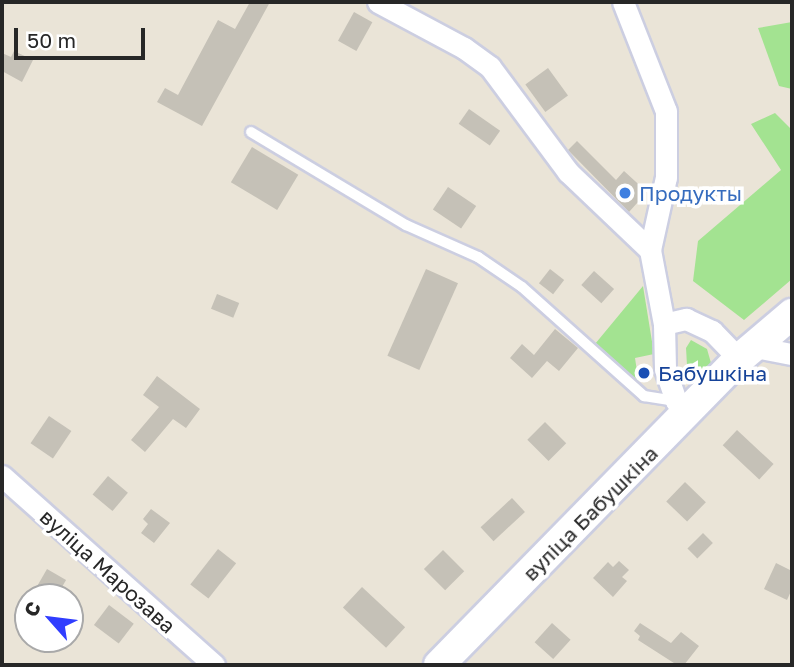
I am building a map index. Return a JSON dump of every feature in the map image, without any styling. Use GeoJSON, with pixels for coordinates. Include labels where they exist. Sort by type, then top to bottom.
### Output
{"type":"FeatureCollection","features":[{"type":"Feature","properties":{"kind":"street"},"geometry":{"type":"LineString","coordinates":[[378,2],[464,48],[489,67],[568,172],[650,250]]}},
{"type":"Feature","properties":{"kind":"street"},"geometry":{"type":"LineString","coordinates":[[623,2],[666,111],[666,177],[650,250],[664,324],[664,369],[683,407]]}},
{"type":"Feature","properties":{"kind":"street","name":"вуліца Бабушкіна"},"geometry":{"type":"LineString","coordinates":[[441,665],[683,407],[792,314]]}},
{"type":"Feature","properties":{"kind":"street"},"geometry":{"type":"LineString","coordinates":[[664,324],[686,319],[712,331],[747,353],[792,354]]}},
{"type":"Feature","properties":{"kind":"street","name":"вуліца Марозава"},"geometry":{"type":"LineString","coordinates":[[2,476],[214,665]]}},
{"type":"Feature","properties":{"kind":"lane"},"geometry":{"type":"LineString","coordinates":[[251,132],[406,225],[478,257],[522,288],[644,396],[683,407]]}},
{"type":"Feature","properties":{"kind":"green space"},"geometry":{"type":"Polygon","coordinates":[[[792,22],[792,89],[779,86],[758,28],[792,22]]]}},
{"type":"Feature","properties":{"kind":"green space"},"geometry":{"type":"Polygon","coordinates":[[[775,113],[792,130],[792,279],[744,320],[693,281],[698,241],[781,170],[751,124],[775,113]]]}},
{"type":"Feature","properties":{"kind":"green space"},"geometry":{"type":"Polygon","coordinates":[[[643,286],[654,354],[635,358],[639,384],[595,344],[643,286]]]}},
{"type":"Feature","properties":{"kind":"green space"},"geometry":{"type":"Polygon","coordinates":[[[691,340],[707,349],[711,363],[697,382],[688,382],[686,348],[691,340]]]}},
{"type":"Feature","properties":{"kind":"building"},"geometry":{"type":"Polygon","coordinates":[[[250,2],[270,2],[202,126],[157,102],[165,88],[178,95],[218,20],[235,29],[250,2]]]}},
{"type":"Feature","properties":{"kind":"building"},"geometry":{"type":"Polygon","coordinates":[[[354,12],[372,22],[356,51],[338,41],[354,12]]]}},
{"type":"Feature","properties":{"kind":"building"},"geometry":{"type":"Polygon","coordinates":[[[14,51],[33,60],[22,82],[2,71],[2,53],[11,57],[14,51]]]}},
{"type":"Feature","properties":{"kind":"building"},"geometry":{"type":"Polygon","coordinates":[[[548,68],[568,96],[545,112],[525,84],[548,68]]]}},
{"type":"Feature","properties":{"kind":"building"},"geometry":{"type":"Polygon","coordinates":[[[469,109],[500,131],[490,146],[459,124],[469,109]]]}},
{"type":"Feature","properties":{"kind":"building"},"geometry":{"type":"Polygon","coordinates":[[[577,141],[616,180],[624,171],[647,192],[629,212],[568,150],[577,141]]]}},
{"type":"Feature","properties":{"kind":"building"},"geometry":{"type":"Polygon","coordinates":[[[252,147],[298,175],[277,210],[231,182],[252,147]]]}},
{"type":"Feature","properties":{"kind":"building"},"geometry":{"type":"Polygon","coordinates":[[[448,187],[476,206],[461,228],[433,209],[448,187]]]}},
{"type":"Feature","properties":{"kind":"building"},"geometry":{"type":"Polygon","coordinates":[[[426,269],[458,283],[419,370],[387,356],[426,269]]]}},
{"type":"Feature","properties":{"kind":"building"},"geometry":{"type":"Polygon","coordinates":[[[550,269],[564,280],[553,294],[539,283],[550,269]]]}},
{"type":"Feature","properties":{"kind":"building"},"geometry":{"type":"Polygon","coordinates":[[[594,271],[614,289],[601,303],[581,285],[594,271]]]}},
{"type":"Feature","properties":{"kind":"building"},"geometry":{"type":"Polygon","coordinates":[[[217,294],[239,303],[233,318],[211,309],[217,294]]]}},
{"type":"Feature","properties":{"kind":"building"},"geometry":{"type":"Polygon","coordinates":[[[555,329],[578,348],[559,371],[547,361],[532,378],[510,358],[522,344],[534,355],[555,329]]]}},
{"type":"Feature","properties":{"kind":"building"},"geometry":{"type":"Polygon","coordinates":[[[157,376],[200,409],[186,428],[173,419],[145,452],[131,440],[159,407],[143,395],[157,376]]]}},
{"type":"Feature","properties":{"kind":"building"},"geometry":{"type":"Polygon","coordinates":[[[49,416],[71,431],[53,458],[31,443],[49,416]]]}},
{"type":"Feature","properties":{"kind":"building"},"geometry":{"type":"Polygon","coordinates":[[[545,422],[566,443],[549,461],[527,440],[545,422]]]}},
{"type":"Feature","properties":{"kind":"building"},"geometry":{"type":"Polygon","coordinates":[[[737,430],[774,464],[759,479],[723,445],[737,430]]]}},
{"type":"Feature","properties":{"kind":"building"},"geometry":{"type":"Polygon","coordinates":[[[108,476],[128,493],[112,511],[93,494],[108,476]]]}},
{"type":"Feature","properties":{"kind":"building"},"geometry":{"type":"Polygon","coordinates":[[[685,482],[706,502],[687,522],[666,501],[685,482]]]}},
{"type":"Feature","properties":{"kind":"building"},"geometry":{"type":"Polygon","coordinates":[[[512,498],[525,512],[494,541],[481,527],[512,498]]]}},
{"type":"Feature","properties":{"kind":"building"},"geometry":{"type":"Polygon","coordinates":[[[151,509],[170,523],[154,543],[141,533],[148,524],[143,519],[151,509]]]}},
{"type":"Feature","properties":{"kind":"building"},"geometry":{"type":"Polygon","coordinates":[[[703,533],[713,543],[697,558],[687,549],[703,533]]]}},
{"type":"Feature","properties":{"kind":"building"},"geometry":{"type":"Polygon","coordinates":[[[218,549],[236,563],[208,599],[190,584],[218,549]]]}},
{"type":"Feature","properties":{"kind":"building"},"geometry":{"type":"Polygon","coordinates":[[[443,550],[464,571],[445,590],[424,569],[443,550]]]}},
{"type":"Feature","properties":{"kind":"building"},"geometry":{"type":"Polygon","coordinates":[[[619,561],[629,570],[622,577],[627,581],[613,597],[593,578],[608,562],[613,567],[619,561]]]}},
{"type":"Feature","properties":{"kind":"building"},"geometry":{"type":"Polygon","coordinates":[[[776,563],[792,571],[792,589],[787,600],[764,589],[776,563]]]}},
{"type":"Feature","properties":{"kind":"building"},"geometry":{"type":"Polygon","coordinates":[[[47,569],[66,580],[64,583],[39,583],[47,569]]]}},
{"type":"Feature","properties":{"kind":"building"},"geometry":{"type":"Polygon","coordinates":[[[362,587],[405,627],[386,648],[343,607],[362,587]]]}},
{"type":"Feature","properties":{"kind":"building"},"geometry":{"type":"Polygon","coordinates":[[[109,605],[134,624],[119,644],[94,625],[109,605]]]}},
{"type":"Feature","properties":{"kind":"building"},"geometry":{"type":"Polygon","coordinates":[[[552,623],[571,640],[553,659],[535,642],[552,623]]]}},
{"type":"Feature","properties":{"kind":"building"},"geometry":{"type":"Polygon","coordinates":[[[640,623],[671,643],[681,632],[699,646],[684,665],[677,665],[638,640],[640,636],[634,631],[640,623]]]}},
{"type":"Feature","properties":{"kind":"place","name":"Продукты"},"geometry":{"type":"Point","coordinates":[625,193]}},
{"type":"Feature","properties":{"kind":"place","name":"Бабушкіна"},"geometry":{"type":"Point","coordinates":[644,373]}}]}
